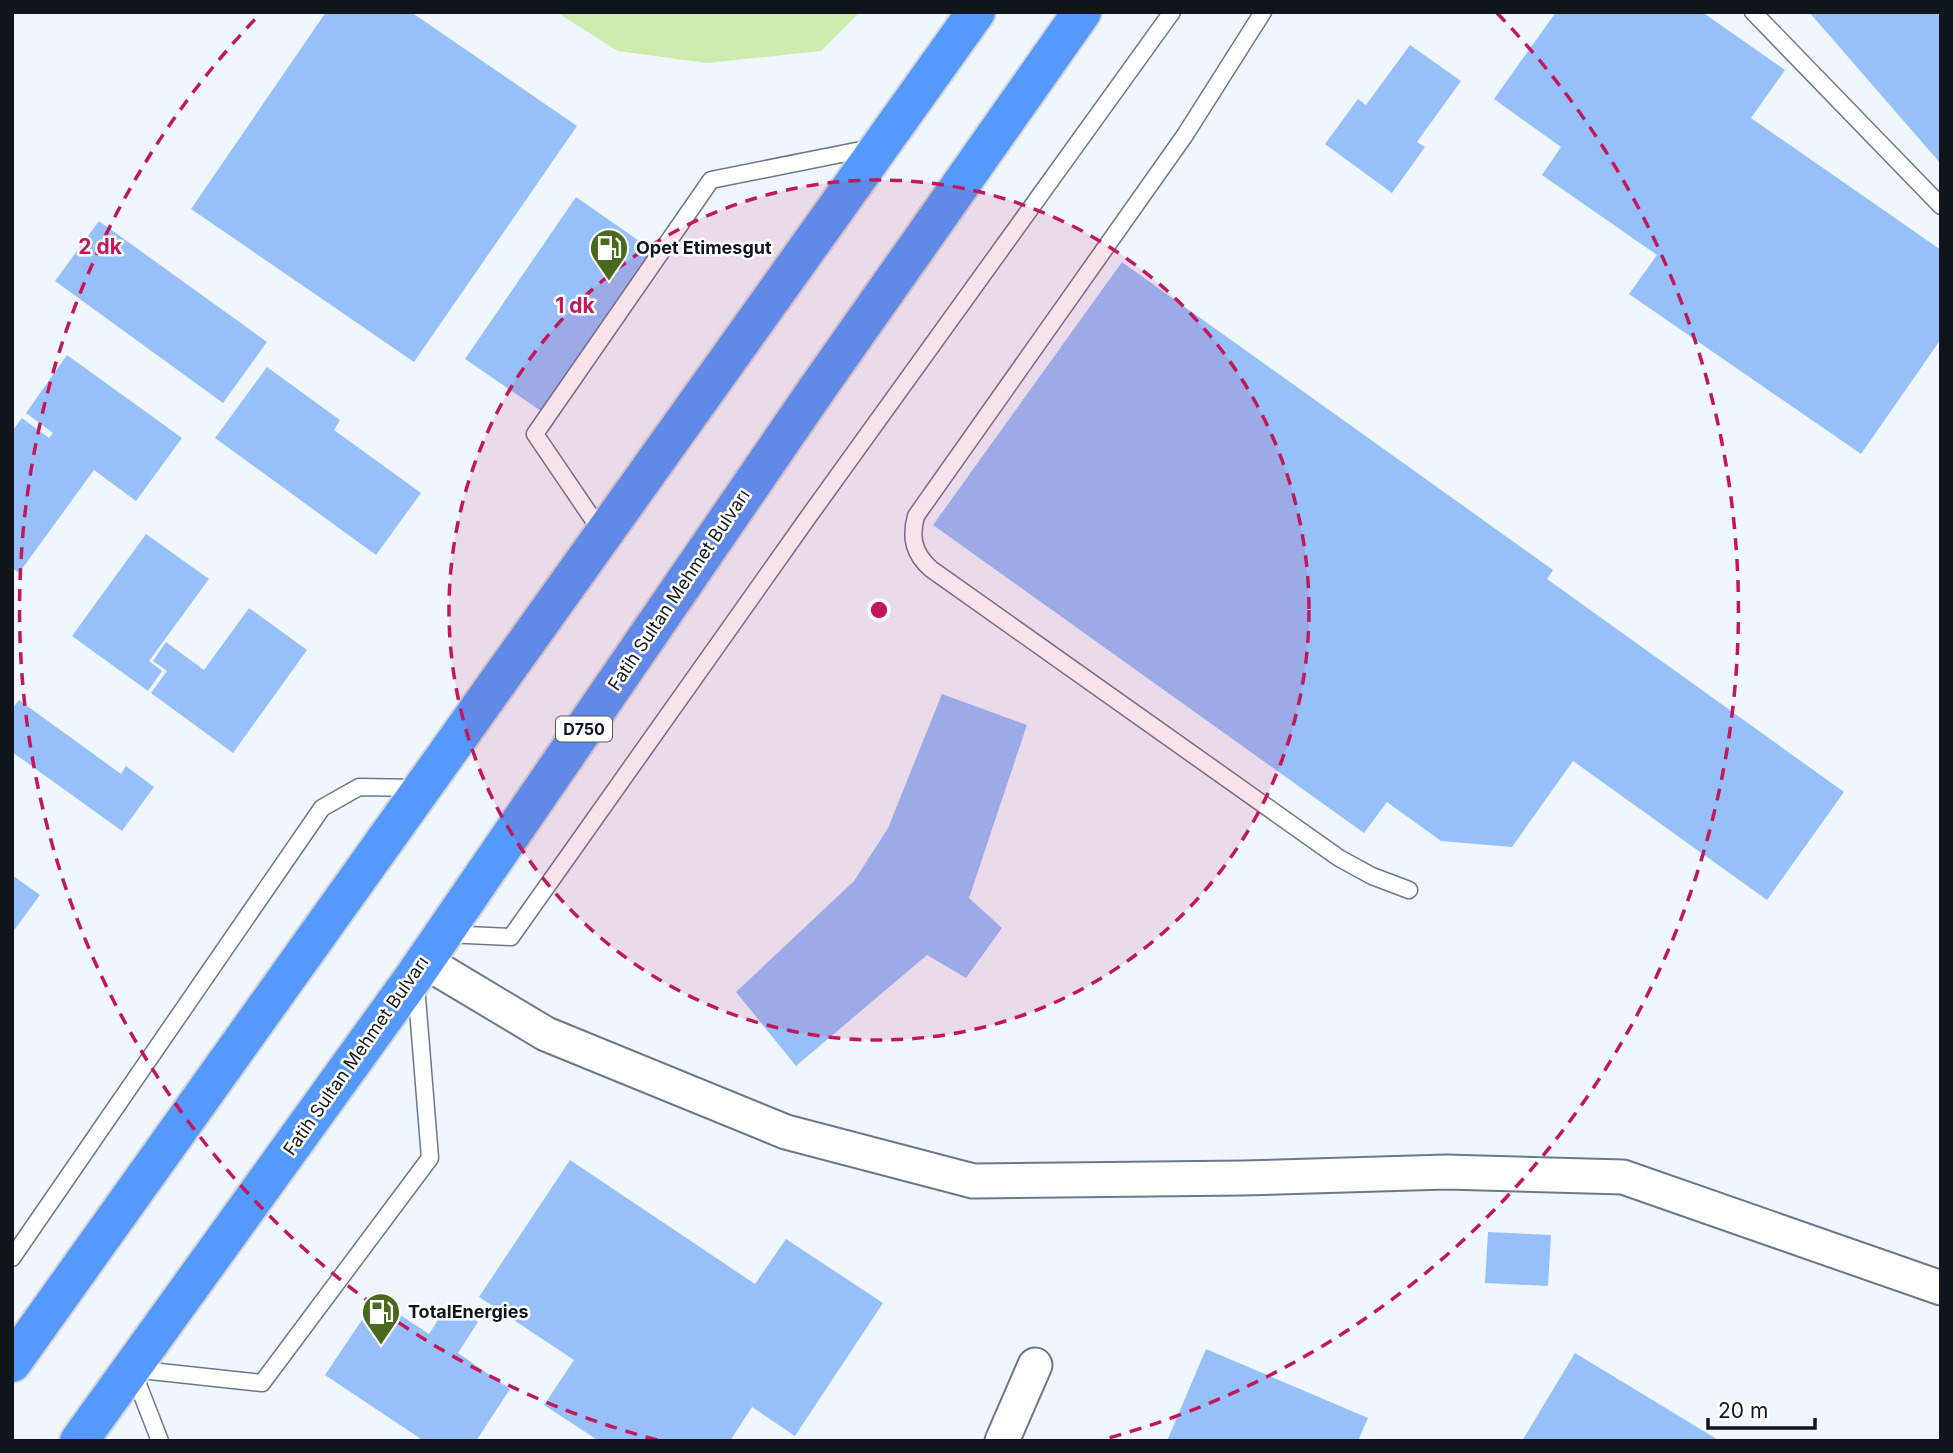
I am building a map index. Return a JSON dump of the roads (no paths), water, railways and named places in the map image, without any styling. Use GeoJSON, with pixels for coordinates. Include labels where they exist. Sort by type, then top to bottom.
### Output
{"type":"FeatureCollection","features":[{"type":"Feature","properties":{"kind":"highway"},"geometry":{"type":"LineString","coordinates":[[12,1363],[976,12]]}},
{"type":"Feature","properties":{"kind":"highway","name":"Fatih Sultan Mehmet Bulvarı"},"geometry":{"type":"LineString","coordinates":[[79,1441],[427,957],[817,389],[1082,12]]}},
{"type":"Feature","properties":{"kind":"street"},"geometry":{"type":"LineString","coordinates":[[427,957],[546,1034],[786,1132],[973,1181],[1243,1178],[1446,1172],[1623,1177],[1941,1288]]}},
{"type":"Feature","properties":{"kind":"street"},"geometry":{"type":"LineString","coordinates":[[1002,1441],[1035,1365]]}},
{"type":"Feature","properties":{"kind":"lane"},"geometry":{"type":"LineString","coordinates":[[160,1441],[132,1369],[262,1383],[430,1158],[427,957],[511,937],[809,516],[1172,12]]}},
{"type":"Feature","properties":{"kind":"lane"},"geometry":{"type":"LineString","coordinates":[[1263,12],[1185,135],[916,516],[912,530],[913,541],[916,552],[931,569],[1328,850],[1372,876],[1409,890]]}},
{"type":"Feature","properties":{"kind":"lane"},"geometry":{"type":"LineString","coordinates":[[1754,12],[1941,206]]}},
{"type":"Feature","properties":{"kind":"lane"},"geometry":{"type":"LineString","coordinates":[[603,534],[535,434],[710,180],[880,146]]}},
{"type":"Feature","properties":{"kind":"lane"},"geometry":{"type":"LineString","coordinates":[[12,1258],[323,808],[359,788],[423,788]]}},
{"type":"Feature","properties":{"kind":"place","name":"Opet Etimesgut"},"geometry":{"type":"Point","coordinates":[609,282]}},
{"type":"Feature","properties":{"kind":"place","name":"TotalEnergies"},"geometry":{"type":"Point","coordinates":[381,1346]}}]}
